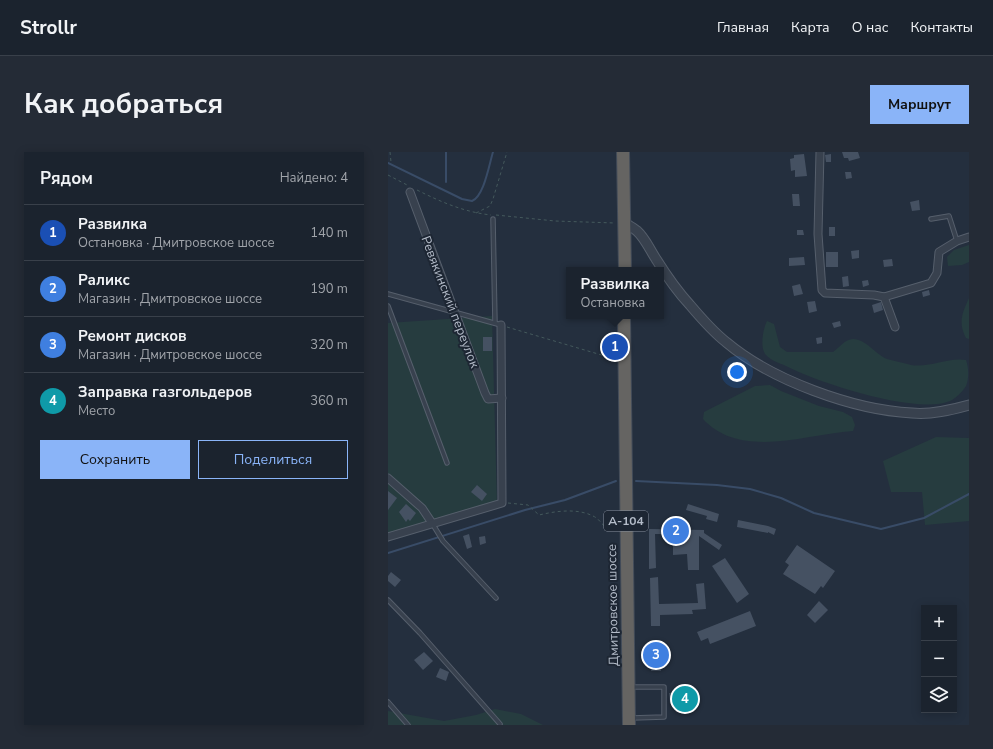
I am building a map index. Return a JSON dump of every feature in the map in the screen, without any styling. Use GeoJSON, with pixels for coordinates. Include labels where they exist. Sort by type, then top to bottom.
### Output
{"type":"FeatureCollection","features":[{"type":"Feature","properties":{"kind":"highway"},"geometry":{"type":"LineString","coordinates":[[623,152],[624,267]]}},
{"type":"Feature","properties":{"kind":"highway","name":"Дмитровское шоссе"},"geometry":{"type":"LineString","coordinates":[[624,319],[629,722]]}},
{"type":"Feature","properties":{"kind":"street"},"geometry":{"type":"LineString","coordinates":[[820,152],[818,234],[822,290],[825,293],[874,295],[884,297],[931,283],[937,273],[939,252],[957,241],[969,237]]}},
{"type":"Feature","properties":{"kind":"street","name":"Ревякинский переулок"},"geometry":{"type":"LineString","coordinates":[[411,189],[453,312],[488,399],[502,398]]}},
{"type":"Feature","properties":{"kind":"street"},"geometry":{"type":"LineString","coordinates":[[624,223],[638,232],[662,267]]}},
{"type":"Feature","properties":{"kind":"street"},"geometry":{"type":"LineString","coordinates":[[664,269],[684,298],[705,322],[726,342],[749,359],[775,374],[808,389],[845,401],[913,414],[934,413],[969,405]]}},
{"type":"Feature","properties":{"kind":"street"},"geometry":{"type":"LineString","coordinates":[[884,297],[895,327]]}},
{"type":"Feature","properties":{"kind":"street"},"geometry":{"type":"LineString","coordinates":[[388,537],[502,503],[502,398],[498,324]]}},
{"type":"Feature","properties":{"kind":"street"},"geometry":{"type":"LineString","coordinates":[[388,478],[422,508],[432,523]]}},
{"type":"Feature","properties":{"kind":"lane"},"geometry":{"type":"LineString","coordinates":[[931,219],[949,216],[957,241]]}},
{"type":"Feature","properties":{"kind":"lane"},"geometry":{"type":"LineString","coordinates":[[388,294],[498,324],[492,219]]}},
{"type":"Feature","properties":{"kind":"lane"},"geometry":{"type":"LineString","coordinates":[[388,306],[447,463]]}},
{"type":"Feature","properties":{"kind":"lane"},"geometry":{"type":"LineString","coordinates":[[432,523],[443,541],[496,598]]}},
{"type":"Feature","properties":{"kind":"lane"},"geometry":{"type":"LineString","coordinates":[[388,600],[425,638],[500,724]]}},
{"type":"Feature","properties":{"kind":"lane"},"geometry":{"type":"LineString","coordinates":[[629,687],[664,687],[664,718],[629,722]]}},
{"type":"Feature","properties":{"kind":"lane"},"geometry":{"type":"LineString","coordinates":[[388,702],[408,725]]}},
{"type":"Feature","properties":{"kind":"path"},"geometry":{"type":"LineString","coordinates":[[388,160],[391,162],[390,152]]}},
{"type":"Feature","properties":{"kind":"path"},"geometry":{"type":"LineString","coordinates":[[476,213],[490,206],[494,199],[507,152]]}},
{"type":"Feature","properties":{"kind":"path"},"geometry":{"type":"LineString","coordinates":[[388,175],[411,189],[443,204],[476,213],[555,221],[624,223]]}},
{"type":"Feature","properties":{"kind":"path"},"geometry":{"type":"LineString","coordinates":[[498,324],[625,362]]}},
{"type":"Feature","properties":{"kind":"path"},"geometry":{"type":"LineString","coordinates":[[502,503],[528,505],[539,515],[557,511],[577,512],[594,516],[601,524],[608,528],[626,526]]}},
{"type":"Feature","properties":{"kind":"green space"},"geometry":{"type":"Polygon","coordinates":[[[969,245],[969,262],[962,265],[948,266],[947,257],[954,250],[969,245]]]}},
{"type":"Feature","properties":{"kind":"green space"},"geometry":{"type":"Polygon","coordinates":[[[969,298],[969,339],[966,338],[962,328],[962,318],[964,308],[969,298]]]}},
{"type":"Feature","properties":{"kind":"green space"},"geometry":{"type":"Polygon","coordinates":[[[492,316],[497,504],[388,540],[388,323],[492,316]]]}},
{"type":"Feature","properties":{"kind":"green space"},"geometry":{"type":"Polygon","coordinates":[[[767,321],[774,324],[780,347],[787,352],[833,352],[847,340],[853,339],[862,341],[878,354],[887,359],[911,365],[918,366],[959,359],[966,360],[968,370],[967,383],[963,390],[952,400],[935,404],[915,404],[892,401],[843,388],[801,373],[767,356],[763,351],[762,342],[764,328],[767,321]]]}},
{"type":"Feature","properties":{"kind":"green space"},"geometry":{"type":"Polygon","coordinates":[[[770,385],[819,406],[843,412],[852,417],[855,425],[853,431],[775,442],[755,442],[736,439],[718,431],[703,419],[704,412],[755,386],[770,385]]]}},
{"type":"Feature","properties":{"kind":"green space"},"geometry":{"type":"Polygon","coordinates":[[[936,437],[969,438],[969,521],[925,525],[922,492],[891,492],[883,461],[936,437]]]}},
{"type":"Feature","properties":{"kind":"green space"},"geometry":{"type":"Polygon","coordinates":[[[495,709],[521,714],[543,725],[388,725],[388,711],[444,721],[476,715],[495,709]]]}},
{"type":"Feature","properties":{"kind":"building"},"geometry":{"type":"Polygon","coordinates":[[[842,152],[858,152],[860,158],[849,161],[848,158],[844,158],[842,152]]]}},
{"type":"Feature","properties":{"kind":"building"},"geometry":{"type":"Polygon","coordinates":[[[804,154],[807,176],[795,177],[795,170],[791,171],[790,159],[794,158],[794,155],[804,154]]]}},
{"type":"Feature","properties":{"kind":"building"},"geometry":{"type":"Polygon","coordinates":[[[831,154],[831,162],[826,162],[825,155],[831,154]]]}},
{"type":"Feature","properties":{"kind":"building"},"geometry":{"type":"Polygon","coordinates":[[[845,172],[851,172],[852,178],[846,179],[845,172]]]}},
{"type":"Feature","properties":{"kind":"building"},"geometry":{"type":"Polygon","coordinates":[[[792,194],[799,194],[800,206],[793,206],[792,194]]]}},
{"type":"Feature","properties":{"kind":"building"},"geometry":{"type":"Polygon","coordinates":[[[919,200],[920,210],[912,211],[910,202],[919,200]]]}},
{"type":"Feature","properties":{"kind":"building"},"geometry":{"type":"Polygon","coordinates":[[[829,227],[835,227],[835,236],[829,236],[829,227]]]}},
{"type":"Feature","properties":{"kind":"building"},"geometry":{"type":"Polygon","coordinates":[[[797,230],[803,230],[804,235],[797,235],[797,230]]]}},
{"type":"Feature","properties":{"kind":"building"},"geometry":{"type":"Polygon","coordinates":[[[859,250],[859,258],[852,259],[851,251],[859,250]]]}},
{"type":"Feature","properties":{"kind":"building"},"geometry":{"type":"Polygon","coordinates":[[[826,252],[838,252],[838,267],[826,267],[826,252]]]}},
{"type":"Feature","properties":{"kind":"building"},"geometry":{"type":"Polygon","coordinates":[[[804,257],[805,265],[789,266],[789,258],[804,257]]]}},
{"type":"Feature","properties":{"kind":"building"},"geometry":{"type":"Polygon","coordinates":[[[892,259],[893,266],[884,267],[883,260],[892,259]]]}},
{"type":"Feature","properties":{"kind":"building"},"geometry":{"type":"Polygon","coordinates":[[[848,276],[849,286],[843,287],[842,277],[848,276]]]}},
{"type":"Feature","properties":{"kind":"building"},"geometry":{"type":"Polygon","coordinates":[[[868,280],[869,285],[863,287],[862,281],[868,280]]]}},
{"type":"Feature","properties":{"kind":"building"},"geometry":{"type":"Polygon","coordinates":[[[800,284],[803,294],[794,296],[792,286],[800,284]]]}},
{"type":"Feature","properties":{"kind":"building"},"geometry":{"type":"Polygon","coordinates":[[[929,290],[930,295],[923,297],[922,292],[929,290]]]}},
{"type":"Feature","properties":{"kind":"building"},"geometry":{"type":"Polygon","coordinates":[[[815,301],[817,311],[809,313],[807,302],[815,301]]]}},
{"type":"Feature","properties":{"kind":"building"},"geometry":{"type":"Polygon","coordinates":[[[881,302],[883,310],[874,313],[872,305],[881,302]]]}},
{"type":"Feature","properties":{"kind":"building"},"geometry":{"type":"Polygon","coordinates":[[[840,321],[841,326],[834,328],[832,323],[840,321]]]}},
{"type":"Feature","properties":{"kind":"building"},"geometry":{"type":"Polygon","coordinates":[[[483,337],[492,337],[492,351],[483,351],[483,337]]]}},
{"type":"Feature","properties":{"kind":"building"},"geometry":{"type":"Polygon","coordinates":[[[822,337],[822,343],[817,344],[816,338],[822,337]]]}},
{"type":"Feature","properties":{"kind":"building"},"geometry":{"type":"Polygon","coordinates":[[[477,485],[487,494],[482,501],[471,492],[477,485]]]}},
{"type":"Feature","properties":{"kind":"building"},"geometry":{"type":"Polygon","coordinates":[[[388,491],[397,498],[388,510],[388,491]]]}},
{"type":"Feature","properties":{"kind":"building"},"geometry":{"type":"Polygon","coordinates":[[[406,504],[416,513],[410,521],[408,519],[406,522],[399,512],[406,504]]]}},
{"type":"Feature","properties":{"kind":"building"},"geometry":{"type":"Polygon","coordinates":[[[688,504],[719,514],[717,522],[706,519],[707,516],[686,510],[688,504]]]}},
{"type":"Feature","properties":{"kind":"building"},"geometry":{"type":"Polygon","coordinates":[[[738,520],[776,529],[774,535],[768,532],[737,527],[738,520]]]}},
{"type":"Feature","properties":{"kind":"building"},"geometry":{"type":"Polygon","coordinates":[[[649,529],[704,530],[704,533],[722,545],[719,550],[699,536],[699,570],[688,570],[687,554],[673,555],[673,534],[655,534],[656,568],[649,569],[649,529]]]}},
{"type":"Feature","properties":{"kind":"building"},"geometry":{"type":"Polygon","coordinates":[[[469,534],[472,547],[467,549],[463,536],[469,534]]]}},
{"type":"Feature","properties":{"kind":"building"},"geometry":{"type":"Polygon","coordinates":[[[485,536],[486,543],[480,545],[479,537],[485,536]]]}},
{"type":"Feature","properties":{"kind":"building"},"geometry":{"type":"Polygon","coordinates":[[[797,545],[835,571],[823,588],[821,586],[815,594],[783,574],[789,565],[785,562],[797,545]]]}},
{"type":"Feature","properties":{"kind":"building"},"geometry":{"type":"Polygon","coordinates":[[[725,558],[749,594],[737,603],[712,566],[725,558]]]}},
{"type":"Feature","properties":{"kind":"building"},"geometry":{"type":"Polygon","coordinates":[[[391,572],[401,580],[395,587],[388,581],[388,576],[391,572]]]}},
{"type":"Feature","properties":{"kind":"building"},"geometry":{"type":"Polygon","coordinates":[[[658,577],[659,604],[698,603],[696,584],[704,583],[706,609],[692,610],[693,614],[660,615],[660,626],[651,626],[650,578],[658,577]]]}},
{"type":"Feature","properties":{"kind":"building"},"geometry":{"type":"Polygon","coordinates":[[[819,601],[828,610],[815,623],[807,615],[819,601]]]}},
{"type":"Feature","properties":{"kind":"building"},"geometry":{"type":"Polygon","coordinates":[[[750,611],[756,626],[710,644],[708,638],[701,641],[697,632],[750,611]]]}},
{"type":"Feature","properties":{"kind":"building"},"geometry":{"type":"Polygon","coordinates":[[[424,652],[433,661],[423,670],[414,660],[424,652]]]}},
{"type":"Feature","properties":{"kind":"building"},"geometry":{"type":"Polygon","coordinates":[[[652,652],[662,652],[661,671],[651,671],[652,652]]]}},
{"type":"Feature","properties":{"kind":"building"},"geometry":{"type":"Polygon","coordinates":[[[440,668],[449,672],[446,681],[436,677],[440,668]]]}},
{"type":"Feature","properties":{"kind":"building"},"geometry":{"type":"Polygon","coordinates":[[[689,692],[689,700],[676,701],[676,704],[670,704],[669,693],[689,692]]]}},
{"type":"Feature","properties":{"kind":"waterway"},"geometry":{"type":"LineString","coordinates":[[446,152],[446,182]]}},
{"type":"Feature","properties":{"kind":"waterway"},"geometry":{"type":"LineString","coordinates":[[388,163],[462,199],[472,201],[480,193],[483,187],[493,152]]}},
{"type":"Feature","properties":{"kind":"waterway"},"geometry":{"type":"LineString","coordinates":[[388,553],[525,510],[565,500],[616,481]]}},
{"type":"Feature","properties":{"kind":"waterway"},"geometry":{"type":"LineString","coordinates":[[636,481],[717,485],[750,489],[781,498],[814,513],[881,529],[924,518],[969,494]]}},
{"type":"Feature","properties":{"kind":"place","name":"Развилка"},"geometry":{"type":"Point","coordinates":[615,347]}},
{"type":"Feature","properties":{"kind":"place","name":"Раликс"},"geometry":{"type":"Point","coordinates":[676,531]}},
{"type":"Feature","properties":{"kind":"place","name":"Ремонт дисков"},"geometry":{"type":"Point","coordinates":[656,655]}},
{"type":"Feature","properties":{"kind":"place","name":"Заправка газгольдеров"},"geometry":{"type":"Point","coordinates":[685,699]}}]}
